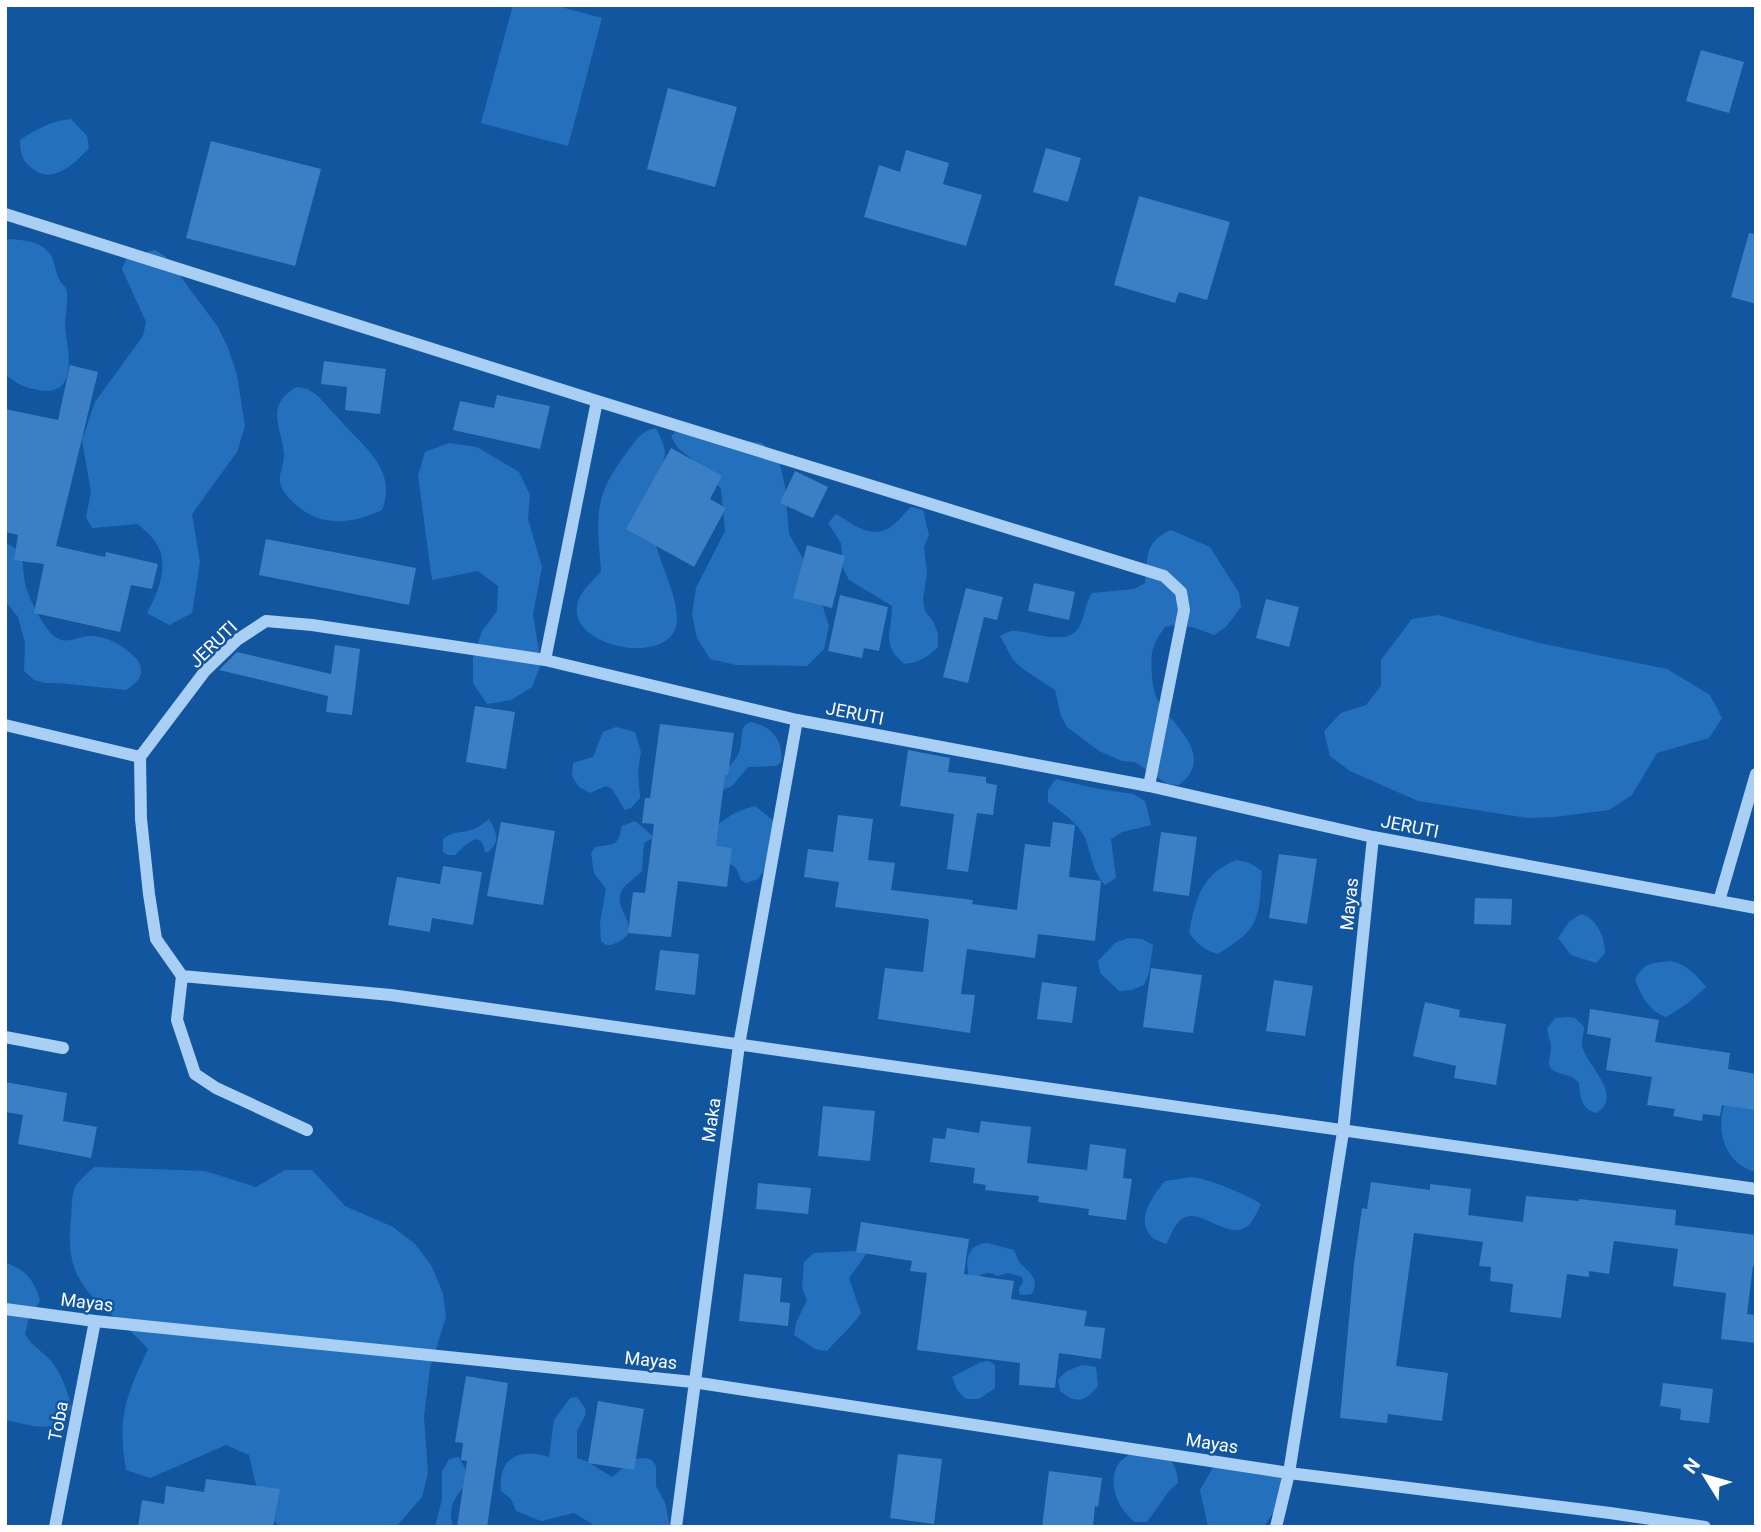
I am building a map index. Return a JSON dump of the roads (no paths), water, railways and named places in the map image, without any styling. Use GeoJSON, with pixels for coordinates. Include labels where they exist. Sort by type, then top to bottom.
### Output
{"type":"FeatureCollection","features":[{"type":"Feature","properties":{"kind":"street"},"geometry":{"type":"LineString","coordinates":[[5,214],[1164,576],[1181,592],[1184,610],[1149,786]]}},
{"type":"Feature","properties":{"kind":"street"},"geometry":{"type":"LineString","coordinates":[[545,660],[597,401]]}},
{"type":"Feature","properties":{"kind":"street","name":"JERUTI"},"geometry":{"type":"LineString","coordinates":[[140,757],[205,671],[237,640],[266,621],[312,625],[545,660],[797,720],[1149,786],[1374,837],[1756,908]]}},
{"type":"Feature","properties":{"kind":"street","name":"Maka"},"geometry":{"type":"LineString","coordinates":[[676,1527],[739,1045],[797,720]]}},
{"type":"Feature","properties":{"kind":"street"},"geometry":{"type":"LineString","coordinates":[[5,725],[140,757],[141,819],[156,939],[182,976],[177,1020],[195,1074],[216,1088],[307,1130]]}},
{"type":"Feature","properties":{"kind":"street"},"geometry":{"type":"LineString","coordinates":[[1719,901],[1756,774]]}},
{"type":"Feature","properties":{"kind":"street","name":"Mayas"},"geometry":{"type":"LineString","coordinates":[[1276,1527],[1289,1473],[1343,1132],[1374,837]]}},
{"type":"Feature","properties":{"kind":"street"},"geometry":{"type":"LineString","coordinates":[[182,976],[391,995],[1756,1189]]}},
{"type":"Feature","properties":{"kind":"street"},"geometry":{"type":"LineString","coordinates":[[5,1037],[63,1048]]}},
{"type":"Feature","properties":{"kind":"street","name":"Mayas"},"geometry":{"type":"LineString","coordinates":[[5,1308],[95,1321],[694,1382],[1289,1473],[1704,1527]]}},
{"type":"Feature","properties":{"kind":"street","name":"Toba"},"geometry":{"type":"LineString","coordinates":[[55,1527],[95,1321]]}}]}
